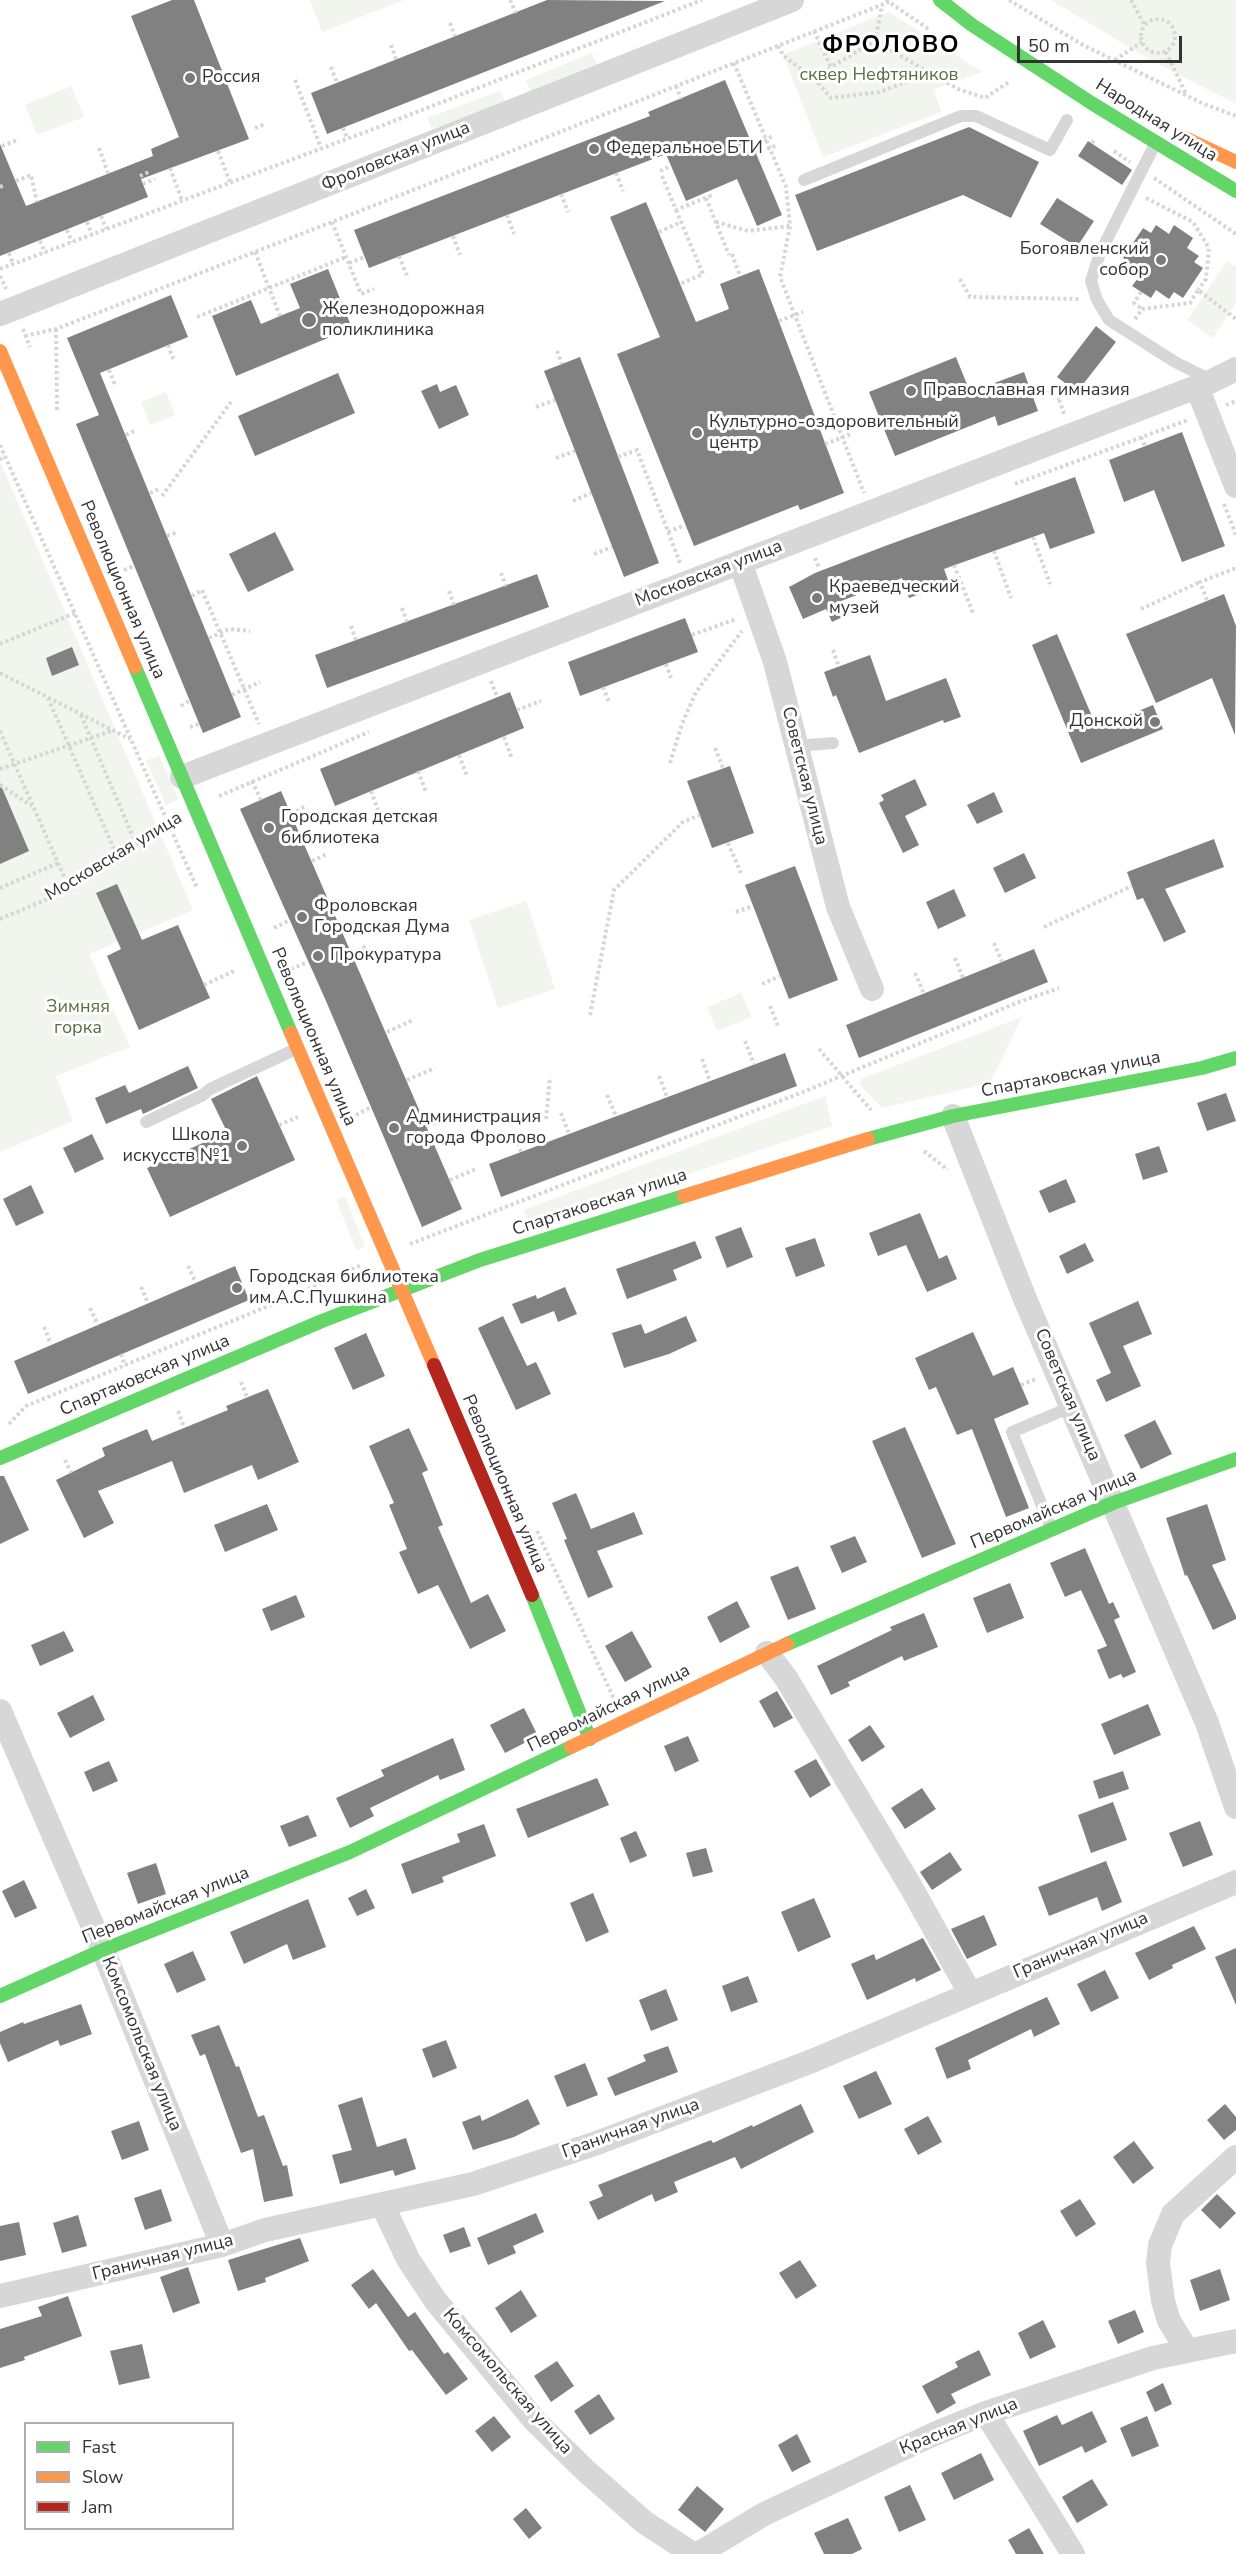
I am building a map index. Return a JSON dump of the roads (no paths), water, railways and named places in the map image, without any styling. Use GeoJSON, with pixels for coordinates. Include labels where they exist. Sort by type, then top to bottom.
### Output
{"type":"FeatureCollection","features":[{"type":"Feature","properties":{"kind":"street","name":"Фроловская улица"},"geometry":{"type":"LineString","coordinates":[[0,314],[792,0]]}},
{"type":"Feature","properties":{"kind":"street","name":"Народная улица"},"geometry":{"type":"LineString","coordinates":[[940,0],[972,25],[1155,144],[1236,191]]}},
{"type":"Feature","properties":{"kind":"street"},"geometry":{"type":"LineString","coordinates":[[955,0],[1056,63]]}},
{"type":"Feature","properties":{"kind":"street","name":"Народная улица"},"geometry":{"type":"LineString","coordinates":[[1172,132],[1236,162]]}},
{"type":"Feature","properties":{"kind":"street","name":"Революционная улица"},"geometry":{"type":"LineString","coordinates":[[0,351],[530,1592],[590,1739]]}},
{"type":"Feature","properties":{"kind":"street","name":"Московская улица"},"geometry":{"type":"LineString","coordinates":[[182,777],[1204,384],[1236,369]]}},
{"type":"Feature","properties":{"kind":"street"},"geometry":{"type":"LineString","coordinates":[[1204,384],[1207,414],[1236,486]]}},
{"type":"Feature","properties":{"kind":"street","name":"Советская улица"},"geometry":{"type":"LineString","coordinates":[[740,562],[775,662],[838,907],[872,989]]}},
{"type":"Feature","properties":{"kind":"street","name":"Спартаковская улица"},"geometry":{"type":"LineString","coordinates":[[0,1458],[400,1289],[480,1260],[649,1206],[952,1116],[1202,1068],[1236,1058]]}},
{"type":"Feature","properties":{"kind":"street","name":"Советская улица"},"geometry":{"type":"LineString","coordinates":[[952,1116],[1062,1412],[1113,1503],[1206,1723],[1236,1807]]}},
{"type":"Feature","properties":{"kind":"street","name":"Первомайская улица"},"geometry":{"type":"LineString","coordinates":[[0,1996],[103,1950],[350,1852],[767,1653],[1052,1529],[1113,1503],[1236,1459]]}},
{"type":"Feature","properties":{"kind":"street"},"geometry":{"type":"LineString","coordinates":[[767,1653],[786,1678],[911,1887],[970,1993]]}},
{"type":"Feature","properties":{"kind":"street","name":"Комсомольская улица"},"geometry":{"type":"LineString","coordinates":[[0,1712],[103,1950],[222,2245]]}},
{"type":"Feature","properties":{"kind":"street","name":"Граничная улица"},"geometry":{"type":"LineString","coordinates":[[0,2296],[222,2245],[265,2230],[473,2184],[597,2143],[812,2061],[1236,1882]]}},
{"type":"Feature","properties":{"kind":"street"},"geometry":{"type":"LineString","coordinates":[[1187,2350],[1169,2321],[1163,2301],[1158,2263],[1160,2245],[1173,2214],[1236,2157]]}},
{"type":"Feature","properties":{"kind":"street","name":"Комсомольская улица"},"geometry":{"type":"LineString","coordinates":[[382,2204],[408,2259],[435,2300],[535,2421],[586,2471],[644,2522],[693,2554]]}},
{"type":"Feature","properties":{"kind":"street","name":"Красная улица"},"geometry":{"type":"LineString","coordinates":[[698,2554],[764,2514],[934,2434],[986,2413],[1187,2350],[1236,2341]]}},
{"type":"Feature","properties":{"kind":"street"},"geometry":{"type":"LineString","coordinates":[[986,2413],[1073,2554]]}},
{"type":"Feature","properties":{"kind":"lane"},"geometry":{"type":"LineString","coordinates":[[804,180],[961,116],[976,116],[1050,150],[1066,120]]}},
{"type":"Feature","properties":{"kind":"lane"},"geometry":{"type":"LineString","coordinates":[[1155,144],[1100,253],[1091,281],[1097,300],[1109,320],[1175,362],[1204,384]]}},
{"type":"Feature","properties":{"kind":"lane"},"geometry":{"type":"LineString","coordinates":[[798,746],[832,743]]}},
{"type":"Feature","properties":{"kind":"lane"},"geometry":{"type":"LineString","coordinates":[[146,1122],[298,1048]]}},
{"type":"Feature","properties":{"kind":"lane"},"geometry":{"type":"LineString","coordinates":[[1052,1529],[1012,1432],[1062,1412]]}},
{"type":"Feature","properties":{"kind":"place","name":"Россия"},"geometry":{"type":"Point","coordinates":[190,78]}},
{"type":"Feature","properties":{"kind":"place","name":"Федеральное БТИ"},"geometry":{"type":"Point","coordinates":[594,149]}},
{"type":"Feature","properties":{"kind":"place","name":"Богоявленский собор"},"geometry":{"type":"Point","coordinates":[1161,260]}},
{"type":"Feature","properties":{"kind":"place","name":"Железнодорожная поликлиника"},"geometry":{"type":"Point","coordinates":[309,320]}},
{"type":"Feature","properties":{"kind":"place","name":"Православная гимназия"},"geometry":{"type":"Point","coordinates":[911,391]}},
{"type":"Feature","properties":{"kind":"place","name":"Культурно-оздоровительный центр"},"geometry":{"type":"Point","coordinates":[697,433]}},
{"type":"Feature","properties":{"kind":"place","name":"Краеведческий музей"},"geometry":{"type":"Point","coordinates":[817,598]}},
{"type":"Feature","properties":{"kind":"place","name":"Донской"},"geometry":{"type":"Point","coordinates":[1155,722]}},
{"type":"Feature","properties":{"kind":"place","name":"Городская детская библиотека"},"geometry":{"type":"Point","coordinates":[269,828]}},
{"type":"Feature","properties":{"kind":"place","name":"Фроловская Городская Дума"},"geometry":{"type":"Point","coordinates":[302,917]}},
{"type":"Feature","properties":{"kind":"place","name":"Прокуратура"},"geometry":{"type":"Point","coordinates":[318,956]}},
{"type":"Feature","properties":{"kind":"place","name":"Администрация города Фролово"},"geometry":{"type":"Point","coordinates":[394,1128]}},
{"type":"Feature","properties":{"kind":"place","name":"Школа искусств №1"},"geometry":{"type":"Point","coordinates":[242,1146]}},
{"type":"Feature","properties":{"kind":"place","name":"Городская библиотека им.А.С.Пушкина"},"geometry":{"type":"Point","coordinates":[237,1288]}},
{"type":"Feature","properties":{"kind":"district","name":"ФРОЛОВО"},"geometry":{"type":"Point","coordinates":[891,46]}},
{"type":"Feature","properties":{"kind":"park label","name":"сквер Нефтяников"},"geometry":{"type":"Point","coordinates":[879,76]}},
{"type":"Feature","properties":{"kind":"park label","name":"Зимняя горка"},"geometry":{"type":"Point","coordinates":[78,1018]}}]}
